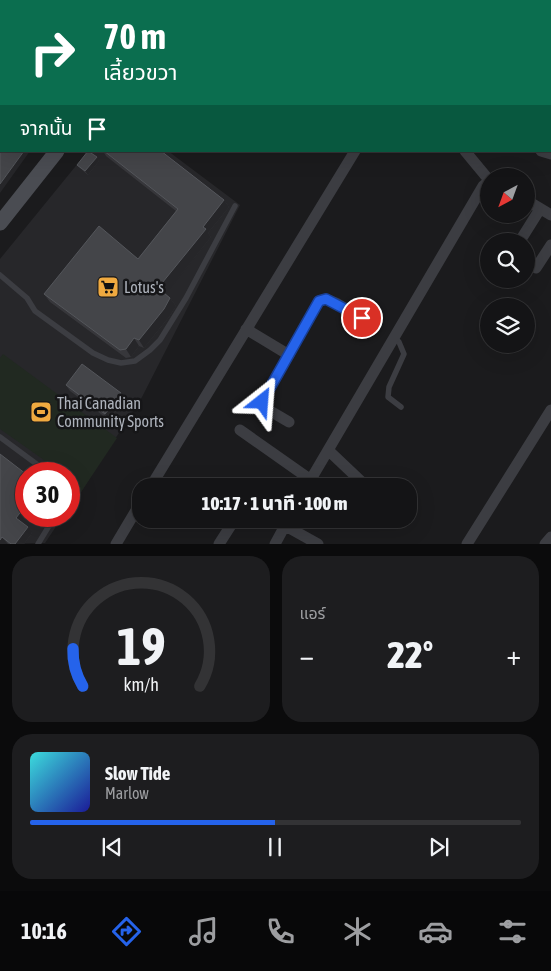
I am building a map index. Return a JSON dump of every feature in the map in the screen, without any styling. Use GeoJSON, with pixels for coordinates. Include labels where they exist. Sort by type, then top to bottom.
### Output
{"type":"FeatureCollection","features":[{"type":"Feature","properties":{"kind":"main road"},"geometry":{"type":"LineString","coordinates":[[0,223],[56,152]]}},
{"type":"Feature","properties":{"kind":"street"},"geometry":{"type":"LineString","coordinates":[[156,478],[354,152]]}},
{"type":"Feature","properties":{"kind":"street"},"geometry":{"type":"LineString","coordinates":[[466,152],[480,169]]}},
{"type":"Feature","properties":{"kind":"street"},"geometry":{"type":"LineString","coordinates":[[312,478],[480,191]]}},
{"type":"Feature","properties":{"kind":"street"},"geometry":{"type":"LineString","coordinates":[[535,206],[551,215]]}},
{"type":"Feature","properties":{"kind":"street"},"geometry":{"type":"LineString","coordinates":[[525,233],[540,209]]}},
{"type":"Feature","properties":{"kind":"street"},"geometry":{"type":"LineString","coordinates":[[536,268],[551,245]]}},
{"type":"Feature","properties":{"kind":"street"},"geometry":{"type":"LineString","coordinates":[[289,422],[265,408],[262,402],[319,301],[326,299],[336,303],[375,326]]}},
{"type":"Feature","properties":{"kind":"street"},"geometry":{"type":"LineString","coordinates":[[246,329],[289,355]]}},
{"type":"Feature","properties":{"kind":"street"},"geometry":{"type":"LineString","coordinates":[[467,544],[551,410]]}},
{"type":"Feature","properties":{"kind":"street"},"geometry":{"type":"LineString","coordinates":[[240,430],[302,478]]}},
{"type":"Feature","properties":{"kind":"street"},"geometry":{"type":"LineString","coordinates":[[328,450],[358,478]]}},
{"type":"Feature","properties":{"kind":"street"},"geometry":{"type":"LineString","coordinates":[[116,544],[132,517]]}},
{"type":"Feature","properties":{"kind":"street"},"geometry":{"type":"LineString","coordinates":[[220,544],[230,528]]}},
{"type":"Feature","properties":{"kind":"street"},"geometry":{"type":"LineString","coordinates":[[275,544],[284,528]]}},
{"type":"Feature","properties":{"kind":"street"},"geometry":{"type":"LineString","coordinates":[[295,528],[318,544]]}},
{"type":"Feature","properties":{"kind":"street"},"geometry":{"type":"LineString","coordinates":[[545,544],[551,537]]}},
{"type":"Feature","properties":{"kind":"lane"},"geometry":{"type":"LineString","coordinates":[[0,275],[27,298],[35,311],[93,353],[121,364],[135,360],[150,350],[160,340],[186,298],[235,206]]}},
{"type":"Feature","properties":{"kind":"lane"},"geometry":{"type":"LineString","coordinates":[[394,338],[399,342],[404,354],[388,387],[388,397],[400,407]]}},
{"type":"Feature","properties":{"kind":"lane"},"geometry":{"type":"LineString","coordinates":[[0,437],[34,462]]}},
{"type":"Feature","properties":{"kind":"lane"},"geometry":{"type":"LineString","coordinates":[[38,544],[48,527]]}},
{"type":"Feature","properties":{"kind":"shaded area"},"geometry":{"type":"Polygon","coordinates":[[[87,152],[169,152],[240,205],[142,397],[81,492],[80,462],[15,462],[15,527],[56,527],[45,543],[0,544],[0,259],[87,152]]]}},
{"type":"Feature","properties":{"kind":"shaded area","name":"Thai Canadian Community Sports"},"geometry":{"type":"Polygon","coordinates":[[[3,354],[117,438],[81,492],[80,462],[43,462],[44,460],[0,429],[0,358],[3,354]]]}},
{"type":"Feature","properties":{"kind":"building"},"geometry":{"type":"Polygon","coordinates":[[[0,152],[23,152],[0,184],[0,152]]]}},
{"type":"Feature","properties":{"kind":"building"},"geometry":{"type":"Polygon","coordinates":[[[87,152],[97,157],[85,171],[77,165],[87,152]]]}},
{"type":"Feature","properties":{"kind":"building"},"geometry":{"type":"Polygon","coordinates":[[[105,152],[162,152],[224,200],[203,227],[206,229],[158,288],[170,298],[164,309],[139,340],[134,338],[126,349],[120,350],[44,294],[99,226],[138,259],[178,209],[105,152]]]}},
{"type":"Feature","properties":{"kind":"building"},"geometry":{"type":"Polygon","coordinates":[[[82,364],[121,393],[105,414],[66,385],[82,364]]]}},
{"type":"Feature","properties":{"kind":"building"},"geometry":{"type":"Polygon","coordinates":[[[0,454],[15,466],[15,527],[28,527],[15,544],[11,544],[2,537],[0,540],[0,454]]]}},
{"type":"Feature","properties":{"kind":"place","name":"Lotus's"},"geometry":{"type":"Point","coordinates":[108,287]}},
{"type":"Feature","properties":{"kind":"place","name":"Thai Canadian Community Sports"},"geometry":{"type":"Point","coordinates":[41,412]}},
{"type":"Feature","properties":{"kind":"route"},"geometry":{"type":"LineString","coordinates":[[262,402],[319,301],[326,299],[362,318]]}}]}
